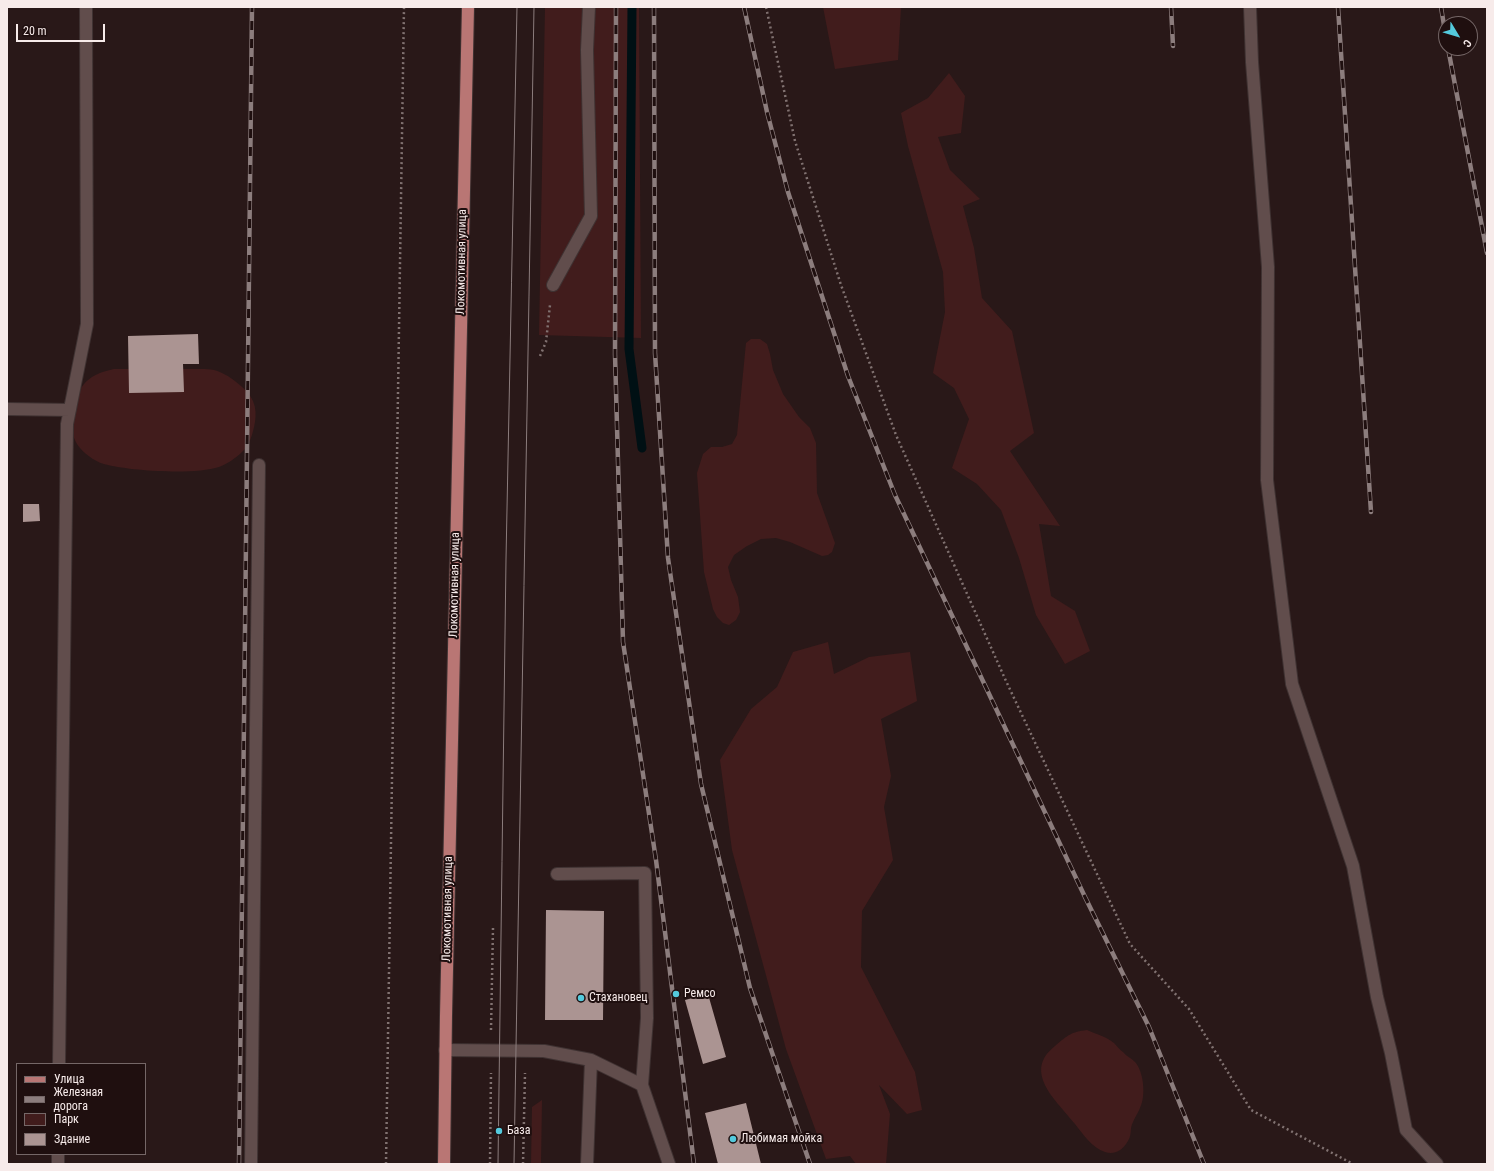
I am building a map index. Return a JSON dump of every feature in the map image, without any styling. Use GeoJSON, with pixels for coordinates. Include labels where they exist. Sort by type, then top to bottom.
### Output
{"type":"FeatureCollection","features":[{"type":"Feature","properties":{"kind":"main road","name":"Локомотивная улица"},"geometry":{"type":"LineString","coordinates":[[444,1164],[445,1050],[468,7]]}},
{"type":"Feature","properties":{"kind":"lane"},"geometry":{"type":"LineString","coordinates":[[59,1063],[67,424],[87,324],[86,7]]}},
{"type":"Feature","properties":{"kind":"lane"},"geometry":{"type":"LineString","coordinates":[[552,285],[591,216],[587,50],[589,7]]}},
{"type":"Feature","properties":{"kind":"lane"},"geometry":{"type":"LineString","coordinates":[[1250,7],[1252,62],[1268,267],[1267,480],[1292,684],[1353,866],[1376,997],[1391,1053],[1406,1130],[1437,1164]]}},
{"type":"Feature","properties":{"kind":"lane"},"geometry":{"type":"LineString","coordinates":[[7,409],[70,410]]}},
{"type":"Feature","properties":{"kind":"lane"},"geometry":{"type":"LineString","coordinates":[[251,1164],[259,465]]}},
{"type":"Feature","properties":{"kind":"lane"},"geometry":{"type":"LineString","coordinates":[[557,874],[645,873],[647,1018],[642,1085],[669,1164]]}},
{"type":"Feature","properties":{"kind":"lane"},"geometry":{"type":"LineString","coordinates":[[445,1050],[544,1051],[591,1060],[642,1085]]}},
{"type":"Feature","properties":{"kind":"lane"},"geometry":{"type":"LineString","coordinates":[[587,1164],[591,1060]]}},
{"type":"Feature","properties":{"kind":"path"},"geometry":{"type":"LineString","coordinates":[[386,1164],[404,7]]}},
{"type":"Feature","properties":{"kind":"path"},"geometry":{"type":"LineString","coordinates":[[766,7],[795,141],[841,286],[896,436],[1006,681],[1130,944],[1189,1008],[1251,1110],[1353,1164]]}},
{"type":"Feature","properties":{"kind":"path"},"geometry":{"type":"LineString","coordinates":[[540,356],[546,342],[552,285]]}},
{"type":"Feature","properties":{"kind":"path"},"geometry":{"type":"LineString","coordinates":[[490,1164],[493,928]]}},
{"type":"Feature","properties":{"kind":"path"},"geometry":{"type":"LineString","coordinates":[[523,1164],[525,1050]]}},
{"type":"Feature","properties":{"kind":"green space"},"geometry":{"type":"Polygon","coordinates":[[[545,7],[639,7],[641,338],[539,335],[545,7]]]}},
{"type":"Feature","properties":{"kind":"green space"},"geometry":{"type":"Polygon","coordinates":[[[823,7],[901,7],[898,60],[835,69],[823,7]]]}},
{"type":"Feature","properties":{"kind":"green space"},"geometry":{"type":"Polygon","coordinates":[[[949,73],[965,96],[961,133],[938,137],[950,170],[980,199],[963,206],[974,248],[982,298],[1012,331],[1034,433],[1010,451],[1060,526],[1039,524],[1051,596],[1075,611],[1090,651],[1065,664],[1036,615],[1019,558],[1001,510],[977,484],[952,468],[969,419],[954,388],[933,373],[945,312],[943,272],[908,146],[901,113],[928,98],[949,73]]]}},
{"type":"Feature","properties":{"kind":"green space"},"geometry":{"type":"Polygon","coordinates":[[[751,339],[760,339],[767,344],[773,370],[783,394],[799,417],[810,428],[816,443],[817,493],[835,543],[832,552],[828,555],[822,556],[790,542],[776,538],[761,539],[734,555],[728,567],[731,580],[738,597],[740,612],[736,620],[729,625],[723,623],[717,617],[713,609],[704,572],[697,473],[703,454],[711,447],[722,447],[732,444],[737,435],[746,343],[751,339]]]}},
{"type":"Feature","properties":{"kind":"green space"},"geometry":{"type":"Polygon","coordinates":[[[114,369],[208,369],[225,374],[247,392],[254,404],[256,412],[255,422],[247,446],[237,456],[222,466],[195,471],[133,469],[104,464],[92,459],[80,448],[74,438],[72,422],[75,405],[80,390],[88,380],[99,373],[114,369]]]}},
{"type":"Feature","properties":{"kind":"green space"},"geometry":{"type":"Polygon","coordinates":[[[828,642],[834,674],[869,657],[910,652],[917,701],[881,719],[891,776],[884,807],[893,860],[862,911],[861,967],[915,1072],[922,1110],[907,1114],[879,1085],[890,1114],[886,1164],[856,1164],[850,1156],[826,1159],[786,1049],[732,850],[720,760],[751,709],[777,687],[793,652],[828,642]]]}},
{"type":"Feature","properties":{"kind":"green space"},"geometry":{"type":"Polygon","coordinates":[[[1087,1030],[1105,1037],[1114,1043],[1135,1062],[1142,1078],[1142,1103],[1132,1125],[1129,1138],[1122,1149],[1114,1153],[1108,1153],[1100,1150],[1088,1140],[1052,1096],[1042,1076],[1042,1066],[1046,1056],[1055,1046],[1070,1035],[1087,1030]]]}},
{"type":"Feature","properties":{"kind":"green space"},"geometry":{"type":"Polygon","coordinates":[[[542,1100],[541,1164],[531,1164],[532,1107],[542,1100]]]}},
{"type":"Feature","properties":{"kind":"building"},"geometry":{"type":"Polygon","coordinates":[[[198,334],[199,364],[183,364],[184,392],[129,393],[128,336],[198,334]]]}},
{"type":"Feature","properties":{"kind":"building"},"geometry":{"type":"Polygon","coordinates":[[[23,504],[39,504],[40,521],[23,522],[23,504]]]}},
{"type":"Feature","properties":{"kind":"building"},"geometry":{"type":"Polygon","coordinates":[[[546,910],[604,911],[603,1020],[545,1020],[546,910]]]}},
{"type":"Feature","properties":{"kind":"building"},"geometry":{"type":"Polygon","coordinates":[[[708,994],[726,1057],[703,1064],[685,1000],[708,994]]]}},
{"type":"Feature","properties":{"kind":"building","name":"Любимая мойка"},"geometry":{"type":"Polygon","coordinates":[[[746,1103],[761,1164],[718,1164],[705,1113],[746,1103]]]}},
{"type":"Feature","properties":{"kind":"waterway"},"geometry":{"type":"LineString","coordinates":[[632,7],[629,349],[642,448]]}},
{"type":"Feature","properties":{"kind":"tram line"},"geometry":{"type":"LineString","coordinates":[[498,1164],[506,559],[517,7]]}},
{"type":"Feature","properties":{"kind":"tram line"},"geometry":{"type":"LineString","coordinates":[[514,1164],[534,7]]}},
{"type":"Feature","properties":{"kind":"railway"},"geometry":{"type":"LineString","coordinates":[[239,1164],[252,7]]}},
{"type":"Feature","properties":{"kind":"railway"},"geometry":{"type":"LineString","coordinates":[[616,7],[615,354],[623,642],[656,860],[694,1164]]}},
{"type":"Feature","properties":{"kind":"railway"},"geometry":{"type":"LineString","coordinates":[[654,7],[655,353],[668,558],[701,784],[750,988],[810,1164]]}},
{"type":"Feature","properties":{"kind":"railway"},"geometry":{"type":"LineString","coordinates":[[744,7],[767,112],[788,192],[848,376],[895,495],[1085,897],[1149,1027],[1204,1164]]}},
{"type":"Feature","properties":{"kind":"railway"},"geometry":{"type":"LineString","coordinates":[[1171,7],[1173,46]]}},
{"type":"Feature","properties":{"kind":"railway"},"geometry":{"type":"LineString","coordinates":[[1338,7],[1371,512]]}},
{"type":"Feature","properties":{"kind":"railway"},"geometry":{"type":"LineString","coordinates":[[1441,7],[1442,16]]}},
{"type":"Feature","properties":{"kind":"railway"},"geometry":{"type":"LineString","coordinates":[[1450,56],[1487,253]]}},
{"type":"Feature","properties":{"kind":"place","name":"Ремсо"},"geometry":{"type":"Point","coordinates":[676,994]}},
{"type":"Feature","properties":{"kind":"place","name":"Стахановец"},"geometry":{"type":"Point","coordinates":[581,998]}},
{"type":"Feature","properties":{"kind":"place","name":"База"},"geometry":{"type":"Point","coordinates":[499,1131]}},
{"type":"Feature","properties":{"kind":"place","name":"Любимая мойка"},"geometry":{"type":"Point","coordinates":[733,1139]}}]}
